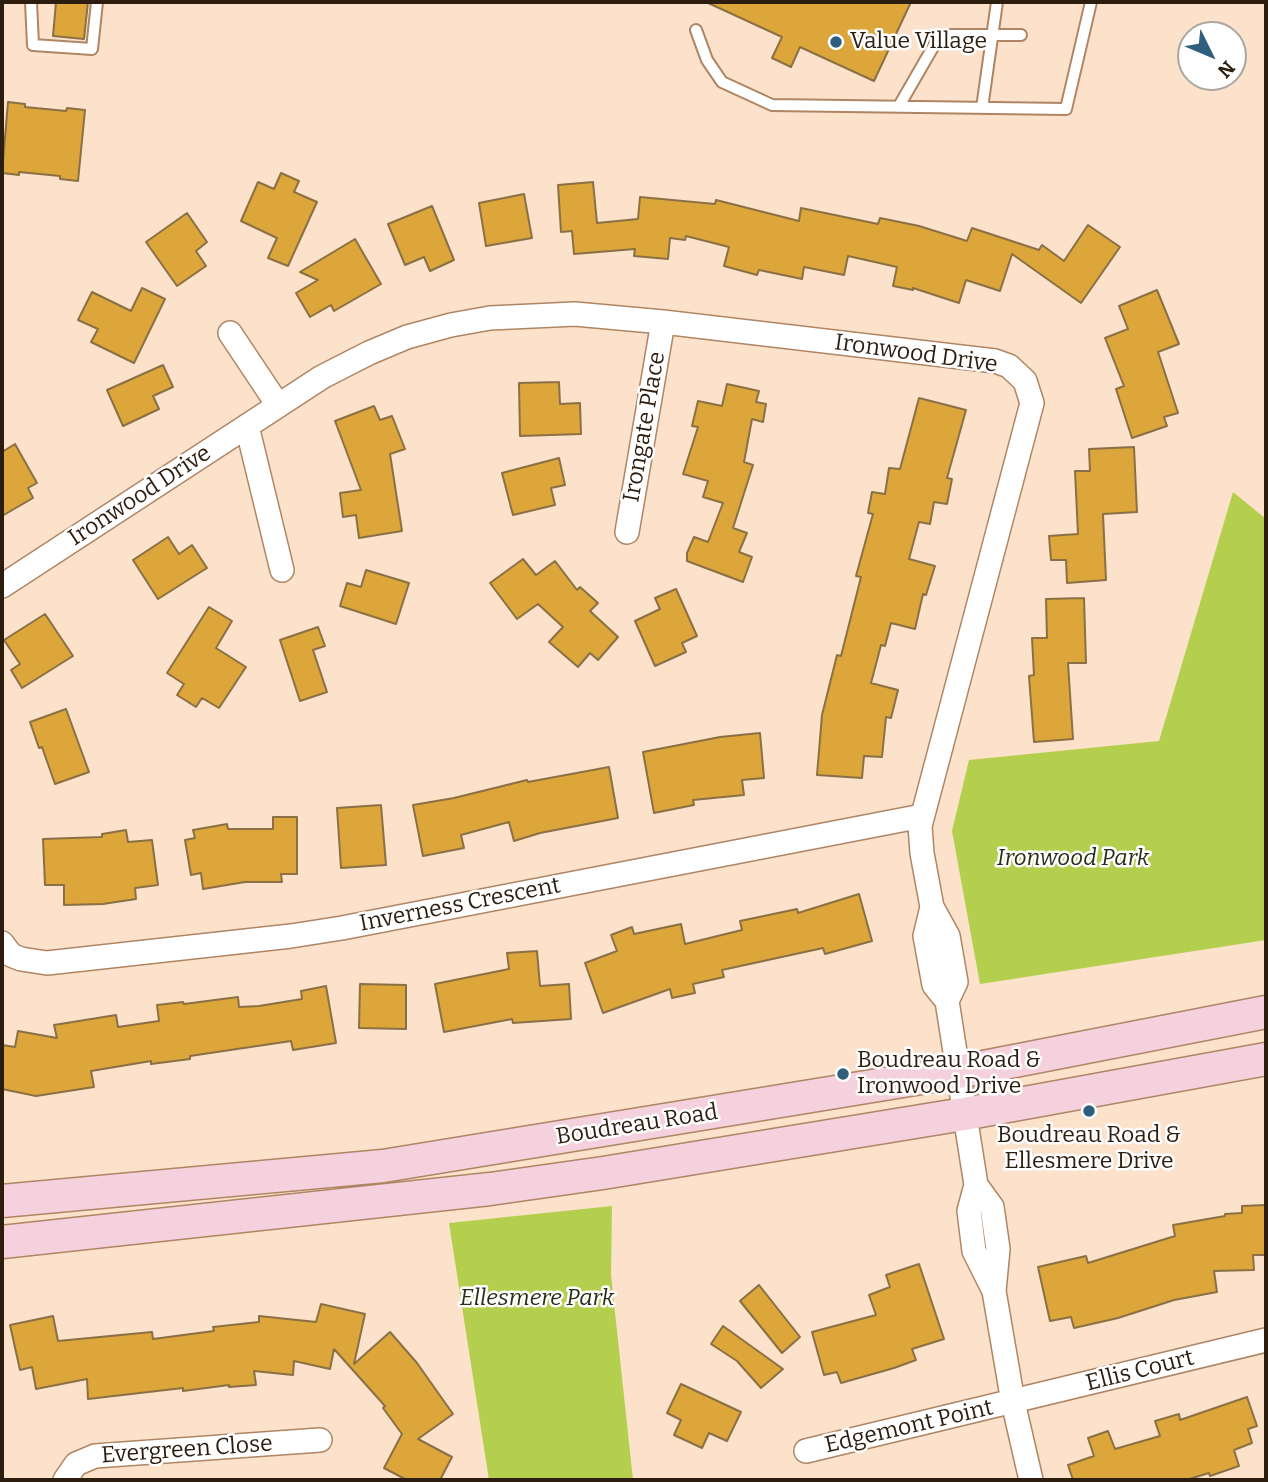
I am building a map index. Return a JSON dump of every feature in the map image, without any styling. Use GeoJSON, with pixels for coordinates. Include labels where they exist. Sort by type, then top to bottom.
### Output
{"type":"FeatureCollection","features":[{"type":"Feature","properties":{"kind":"main road","name":"Boudreau Road"},"geometry":{"type":"LineString","coordinates":[[2,1201],[383,1167],[958,1072],[1266,1012]]}},
{"type":"Feature","properties":{"kind":"main road","name":"Boudreau Road"},"geometry":{"type":"LineString","coordinates":[[2,1242],[490,1189],[706,1158],[964,1115],[1266,1059]]}},
{"type":"Feature","properties":{"kind":"street","name":"Ironwood Drive"},"geometry":{"type":"LineString","coordinates":[[2,586],[322,377],[407,337],[451,325],[490,318],[575,314],[995,361],[1018,372],[1025,381],[1032,403],[1030,416],[922,816],[922,853],[932,907],[948,936],[956,982],[947,1001],[976,1185],[992,1207],[998,1248],[994,1291],[1013,1402]]}},
{"type":"Feature","properties":{"kind":"street","name":"Irongate Place"},"geometry":{"type":"LineString","coordinates":[[627,532],[663,322]]}},
{"type":"Feature","properties":{"kind":"street"},"geometry":{"type":"LineString","coordinates":[[230,333],[278,405]]}},
{"type":"Feature","properties":{"kind":"street"},"geometry":{"type":"LineString","coordinates":[[247,426],[282,570]]}},
{"type":"Feature","properties":{"kind":"street","name":"Inverness Crescent"},"geometry":{"type":"LineString","coordinates":[[2,943],[11,955],[47,963],[292,936],[922,816]]}},
{"type":"Feature","properties":{"kind":"street","name":"Ellis Court"},"geometry":{"type":"LineString","coordinates":[[1013,1402],[1266,1340]]}},
{"type":"Feature","properties":{"kind":"street"},"geometry":{"type":"LineString","coordinates":[[1013,1402],[1031,1480]]}},
{"type":"Feature","properties":{"kind":"street","name":"Edgemont Point"},"geometry":{"type":"LineString","coordinates":[[806,1451],[1013,1402]]}},
{"type":"Feature","properties":{"kind":"street","name":"Evergreen Close"},"geometry":{"type":"LineString","coordinates":[[65,1480],[76,1465],[95,1455],[320,1440]]}},
{"type":"Feature","properties":{"kind":"lane"},"geometry":{"type":"LineString","coordinates":[[31,2],[33,45],[92,50],[97,2]]}},
{"type":"Feature","properties":{"kind":"lane"},"geometry":{"type":"LineString","coordinates":[[982,108],[998,2]]}},
{"type":"Feature","properties":{"kind":"lane"},"geometry":{"type":"LineString","coordinates":[[696,30],[707,60],[722,82],[772,104],[1066,109],[1091,2]]}},
{"type":"Feature","properties":{"kind":"lane"},"geometry":{"type":"LineString","coordinates":[[900,106],[940,35],[1021,35]]}},
{"type":"Feature","properties":{"kind":"green space","name":"Ironwood Park"},"geometry":{"type":"Polygon","coordinates":[[[1233,492],[1266,519],[1266,940],[980,984],[952,831],[969,760],[1159,741],[1233,492]]]}},
{"type":"Feature","properties":{"kind":"green space","name":"Ellesmere Park"},"geometry":{"type":"Polygon","coordinates":[[[612,1206],[611,1275],[633,1480],[489,1480],[449,1223],[612,1206]]]}},
{"type":"Feature","properties":{"kind":"building"},"geometry":{"type":"Polygon","coordinates":[[[56,2],[88,2],[84,39],[53,36],[56,2]]]}},
{"type":"Feature","properties":{"kind":"building","name":"Value Village"},"geometry":{"type":"Polygon","coordinates":[[[706,2],[911,2],[874,81],[800,47],[791,67],[772,58],[782,37],[706,2]]]}},
{"type":"Feature","properties":{"kind":"building"},"geometry":{"type":"Polygon","coordinates":[[[8,102],[25,104],[25,107],[85,110],[78,181],[60,179],[60,176],[2,173],[8,102]]]}},
{"type":"Feature","properties":{"kind":"building"},"geometry":{"type":"Polygon","coordinates":[[[281,173],[299,181],[294,192],[317,202],[288,266],[268,258],[277,238],[241,221],[258,182],[274,189],[281,173]]]}},
{"type":"Feature","properties":{"kind":"building"},"geometry":{"type":"Polygon","coordinates":[[[593,182],[597,223],[638,219],[640,197],[715,204],[716,200],[799,221],[801,208],[878,224],[880,218],[919,226],[967,241],[972,228],[1039,250],[1042,245],[1064,261],[1088,225],[1120,247],[1081,303],[1012,254],[1000,291],[966,280],[959,303],[913,288],[893,286],[897,267],[848,256],[844,275],[804,267],[802,279],[759,270],[757,275],[724,266],[729,247],[686,236],[685,240],[670,238],[668,259],[634,256],[635,249],[574,254],[572,231],[561,232],[558,185],[593,182]]]}},
{"type":"Feature","properties":{"kind":"building"},"geometry":{"type":"Polygon","coordinates":[[[524,194],[532,238],[486,246],[479,203],[524,194]]]}},
{"type":"Feature","properties":{"kind":"building"},"geometry":{"type":"Polygon","coordinates":[[[432,206],[454,260],[430,271],[424,257],[405,265],[388,224],[432,206]]]}},
{"type":"Feature","properties":{"kind":"building"},"geometry":{"type":"Polygon","coordinates":[[[187,213],[207,242],[196,251],[206,266],[177,286],[146,242],[187,213]]]}},
{"type":"Feature","properties":{"kind":"building"},"geometry":{"type":"Polygon","coordinates":[[[355,239],[381,284],[334,311],[331,305],[310,317],[296,293],[318,280],[300,272],[355,239]]]}},
{"type":"Feature","properties":{"kind":"building"},"geometry":{"type":"Polygon","coordinates":[[[142,288],[165,299],[134,363],[91,342],[98,329],[78,320],[92,292],[131,311],[142,288]]]}},
{"type":"Feature","properties":{"kind":"building"},"geometry":{"type":"Polygon","coordinates":[[[1157,290],[1179,344],[1158,352],[1178,413],[1164,417],[1167,426],[1132,438],[1116,389],[1124,386],[1105,338],[1128,329],[1119,306],[1157,290]]]}},
{"type":"Feature","properties":{"kind":"building"},"geometry":{"type":"Polygon","coordinates":[[[163,365],[173,387],[153,396],[159,409],[123,426],[107,390],[163,365]]]}},
{"type":"Feature","properties":{"kind":"building"},"geometry":{"type":"Polygon","coordinates":[[[559,382],[560,404],[580,403],[581,434],[520,436],[519,383],[559,382]]]}},
{"type":"Feature","properties":{"kind":"building"},"geometry":{"type":"Polygon","coordinates":[[[727,384],[759,391],[756,402],[766,404],[763,422],[752,419],[744,462],[753,465],[733,528],[747,533],[739,552],[752,557],[743,582],[687,561],[687,553],[694,537],[708,542],[723,503],[703,497],[708,481],[683,474],[698,427],[692,426],[698,401],[722,406],[727,384]]]}},
{"type":"Feature","properties":{"kind":"building"},"geometry":{"type":"Polygon","coordinates":[[[919,398],[966,410],[947,478],[952,479],[947,504],[934,502],[930,524],[919,522],[909,559],[935,566],[926,595],[923,594],[915,629],[891,623],[885,646],[881,645],[871,683],[898,690],[891,718],[886,717],[882,757],[864,756],[862,778],[817,775],[822,715],[837,655],[841,656],[861,577],[856,576],[873,514],[868,513],[872,492],[885,494],[889,468],[900,469],[919,398]]]}},
{"type":"Feature","properties":{"kind":"building"},"geometry":{"type":"Polygon","coordinates":[[[374,406],[380,420],[392,416],[405,449],[390,454],[402,531],[359,538],[356,515],[343,517],[340,493],[361,490],[335,421],[374,406]]]}},
{"type":"Feature","properties":{"kind":"building"},"geometry":{"type":"Polygon","coordinates":[[[15,444],[37,483],[28,488],[33,498],[2,516],[2,452],[15,444]]]}},
{"type":"Feature","properties":{"kind":"building"},"geometry":{"type":"Polygon","coordinates":[[[1134,447],[1137,512],[1103,514],[1106,580],[1067,583],[1066,560],[1051,560],[1049,536],[1078,534],[1075,471],[1090,471],[1089,449],[1134,447]]]}},
{"type":"Feature","properties":{"kind":"building"},"geometry":{"type":"Polygon","coordinates":[[[559,458],[565,485],[551,488],[555,505],[513,515],[502,473],[559,458]]]}},
{"type":"Feature","properties":{"kind":"building"},"geometry":{"type":"Polygon","coordinates":[[[168,537],[179,554],[192,545],[207,568],[158,599],[133,560],[168,537]]]}},
{"type":"Feature","properties":{"kind":"building"},"geometry":{"type":"Polygon","coordinates":[[[523,559],[536,575],[555,561],[577,590],[580,587],[598,603],[590,611],[618,637],[598,660],[590,653],[578,667],[549,642],[563,627],[538,604],[517,619],[490,583],[523,559]]]}},
{"type":"Feature","properties":{"kind":"building"},"geometry":{"type":"Polygon","coordinates":[[[366,570],[409,583],[396,624],[340,606],[347,583],[361,587],[366,570]]]}},
{"type":"Feature","properties":{"kind":"building"},"geometry":{"type":"Polygon","coordinates":[[[676,589],[697,636],[682,643],[686,652],[655,666],[635,621],[660,609],[655,598],[676,589]]]}},
{"type":"Feature","properties":{"kind":"building"},"geometry":{"type":"Polygon","coordinates":[[[1084,598],[1086,663],[1068,663],[1073,739],[1034,742],[1029,676],[1034,675],[1032,638],[1047,638],[1046,599],[1084,598]]]}},
{"type":"Feature","properties":{"kind":"building"},"geometry":{"type":"Polygon","coordinates":[[[209,607],[232,621],[216,648],[246,667],[219,708],[202,698],[196,707],[177,695],[184,684],[167,673],[209,607]]]}},
{"type":"Feature","properties":{"kind":"building"},"geometry":{"type":"Polygon","coordinates":[[[45,614],[73,656],[22,688],[11,670],[20,664],[4,640],[45,614]]]}},
{"type":"Feature","properties":{"kind":"building"},"geometry":{"type":"Polygon","coordinates":[[[318,627],[325,646],[313,650],[327,692],[300,701],[280,640],[318,627]]]}},
{"type":"Feature","properties":{"kind":"building"},"geometry":{"type":"Polygon","coordinates":[[[66,709],[89,772],[55,784],[30,722],[66,709]]]}},
{"type":"Feature","properties":{"kind":"building"},"geometry":{"type":"Polygon","coordinates":[[[760,733],[764,778],[742,780],[744,795],[693,800],[694,805],[654,813],[643,752],[720,737],[760,733]]]}},
{"type":"Feature","properties":{"kind":"building"},"geometry":{"type":"Polygon","coordinates":[[[609,767],[618,818],[540,833],[514,841],[509,822],[461,835],[464,848],[423,856],[413,805],[527,780],[528,782],[609,767]]]}},
{"type":"Feature","properties":{"kind":"building"},"geometry":{"type":"Polygon","coordinates":[[[381,805],[386,865],[341,868],[337,808],[381,805]]]}},
{"type":"Feature","properties":{"kind":"building"},"geometry":{"type":"Polygon","coordinates":[[[273,817],[297,817],[297,874],[281,874],[282,882],[245,882],[203,889],[201,873],[191,875],[185,840],[195,838],[193,830],[227,824],[228,829],[273,829],[273,817]]]}},
{"type":"Feature","properties":{"kind":"building"},"geometry":{"type":"Polygon","coordinates":[[[126,830],[128,842],[152,840],[158,885],[135,888],[136,899],[103,904],[64,905],[64,885],[45,885],[43,839],[102,837],[102,834],[126,830]]]}},
{"type":"Feature","properties":{"kind":"building"},"geometry":{"type":"Polygon","coordinates":[[[859,894],[872,941],[825,954],[823,948],[722,970],[724,977],[693,984],[695,993],[672,998],[670,989],[603,1013],[585,963],[617,951],[611,935],[632,927],[634,934],[681,924],[685,944],[742,930],[740,921],[797,909],[798,913],[859,894]]]}},
{"type":"Feature","properties":{"kind":"building"},"geometry":{"type":"Polygon","coordinates":[[[537,951],[540,986],[569,984],[571,1019],[513,1023],[512,1019],[444,1032],[435,984],[509,969],[507,953],[537,951]]]}},
{"type":"Feature","properties":{"kind":"building"},"geometry":{"type":"Polygon","coordinates":[[[360,984],[406,985],[406,1029],[359,1028],[360,984]]]}},
{"type":"Feature","properties":{"kind":"building"},"geometry":{"type":"Polygon","coordinates":[[[326,986],[336,1043],[293,1050],[291,1041],[190,1056],[190,1059],[151,1064],[151,1061],[91,1071],[94,1087],[36,1096],[2,1089],[2,1045],[15,1047],[18,1031],[57,1038],[54,1025],[116,1015],[118,1027],[159,1021],[157,1005],[238,997],[239,1007],[259,1006],[302,999],[301,991],[326,986]]]}},
{"type":"Feature","properties":{"kind":"building"},"geometry":{"type":"Polygon","coordinates":[[[1266,1205],[1266,1255],[1253,1255],[1254,1270],[1214,1271],[1217,1292],[1174,1300],[1118,1318],[1074,1328],[1071,1317],[1050,1321],[1038,1267],[1086,1256],[1088,1263],[1175,1236],[1173,1225],[1242,1213],[1242,1206],[1266,1205]]]}},
{"type":"Feature","properties":{"kind":"building"},"geometry":{"type":"Polygon","coordinates":[[[919,1264],[944,1339],[912,1349],[916,1360],[894,1368],[841,1383],[837,1372],[824,1375],[812,1332],[876,1315],[869,1295],[890,1287],[886,1275],[919,1264]]]}},
{"type":"Feature","properties":{"kind":"building"},"geometry":{"type":"Polygon","coordinates":[[[759,1285],[800,1337],[782,1353],[740,1301],[759,1285]]]}},
{"type":"Feature","properties":{"kind":"building"},"geometry":{"type":"Polygon","coordinates":[[[321,1304],[365,1314],[354,1364],[390,1332],[417,1363],[453,1414],[418,1439],[452,1457],[440,1480],[407,1480],[384,1468],[402,1434],[383,1408],[385,1406],[334,1349],[330,1369],[294,1361],[293,1375],[254,1371],[256,1385],[229,1385],[183,1391],[183,1388],[88,1399],[87,1379],[36,1389],[32,1367],[20,1370],[10,1325],[53,1316],[58,1341],[152,1332],[153,1339],[214,1331],[213,1327],[259,1322],[259,1316],[316,1322],[321,1304]]]}},
{"type":"Feature","properties":{"kind":"building"},"geometry":{"type":"Polygon","coordinates":[[[723,1326],[783,1369],[761,1388],[737,1361],[711,1344],[723,1326]]]}},
{"type":"Feature","properties":{"kind":"building"},"geometry":{"type":"Polygon","coordinates":[[[681,1384],[741,1412],[727,1441],[709,1433],[702,1448],[674,1435],[681,1420],[667,1413],[681,1384]]]}},
{"type":"Feature","properties":{"kind":"building"},"geometry":{"type":"Polygon","coordinates":[[[1247,1397],[1257,1426],[1248,1429],[1252,1443],[1234,1450],[1239,1466],[1210,1476],[1209,1473],[1186,1480],[1073,1480],[1068,1465],[1094,1456],[1088,1438],[1108,1431],[1115,1449],[1160,1436],[1155,1421],[1179,1414],[1180,1420],[1247,1397]]]}},
{"type":"Feature","properties":{"kind":"place","name":"Value Village"},"geometry":{"type":"Point","coordinates":[836,42]}},
{"type":"Feature","properties":{"kind":"place","name":"Boudreau Road & Ironwood Drive"},"geometry":{"type":"Point","coordinates":[843,1074]}},
{"type":"Feature","properties":{"kind":"place","name":"Boudreau Road & Ellesmere Drive"},"geometry":{"type":"Point","coordinates":[1089,1111]}}]}
